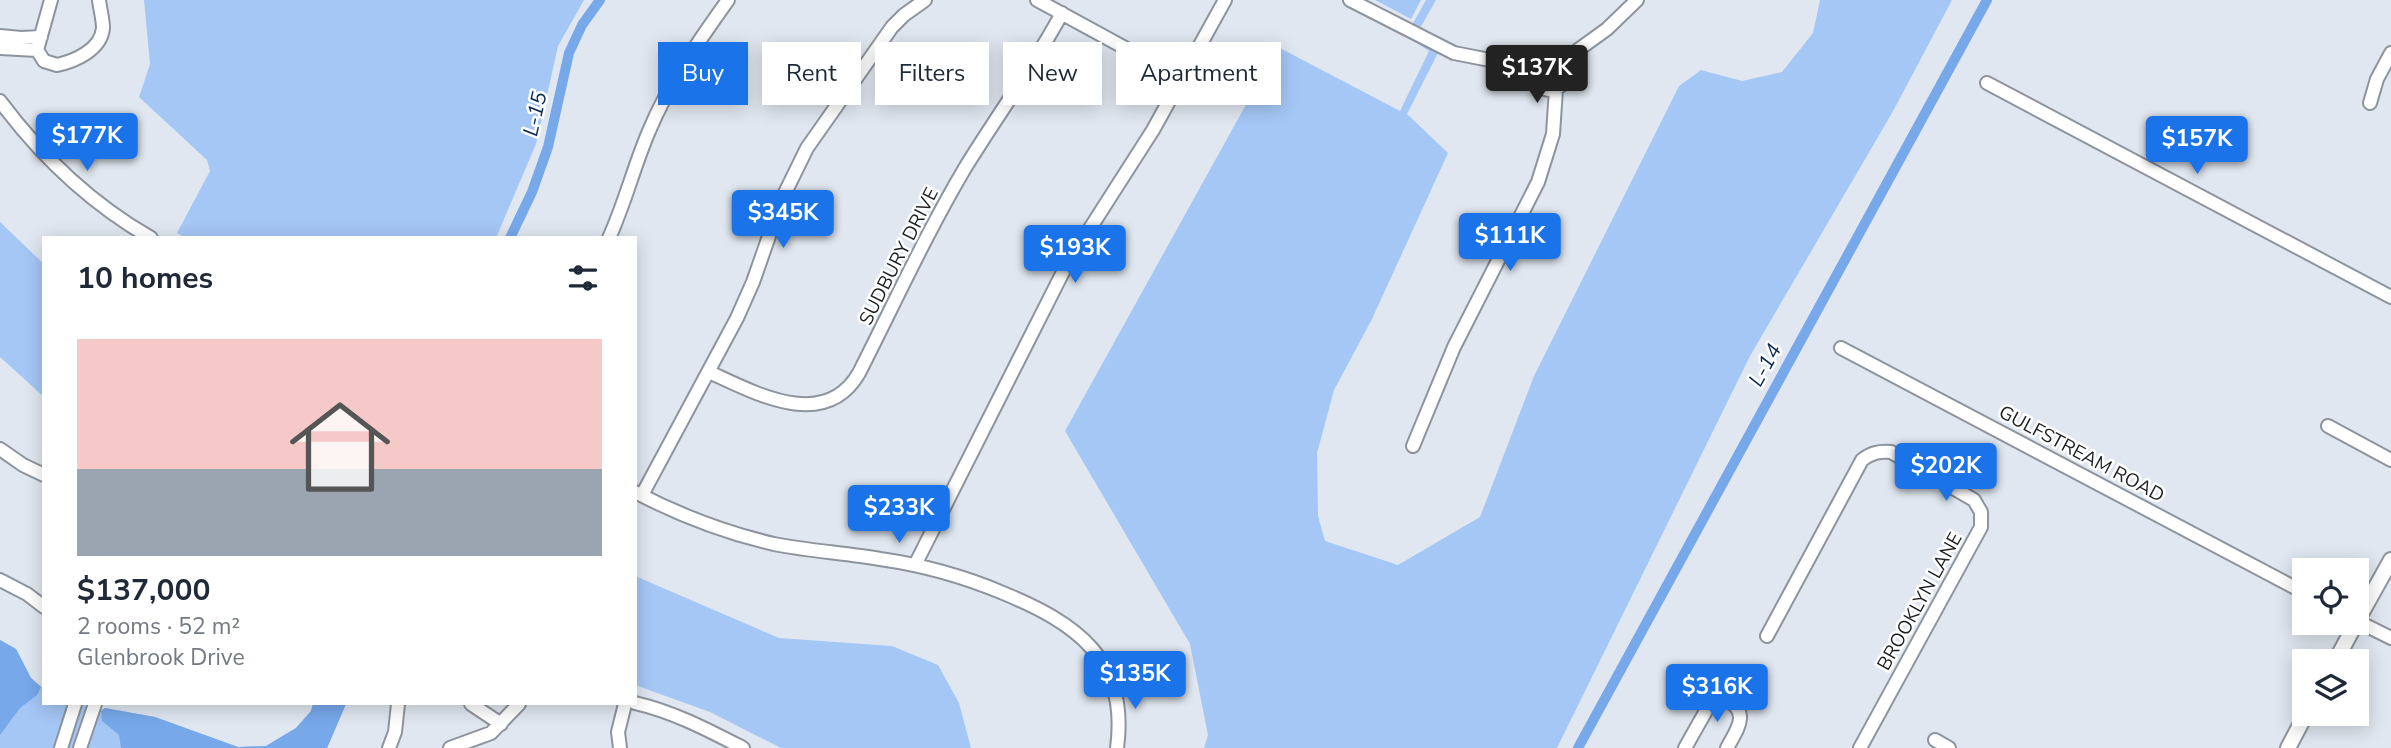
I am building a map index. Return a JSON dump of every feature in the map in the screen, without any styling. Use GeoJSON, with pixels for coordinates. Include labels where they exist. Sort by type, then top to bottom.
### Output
{"type":"FeatureCollection","features":[{"type":"Feature","properties":{"kind":"street"},"geometry":{"type":"LineString","coordinates":[[51,0],[37,50],[44,61],[57,65],[93,48],[101,36],[103,29],[99,0]]}},
{"type":"Feature","properties":{"kind":"street"},"geometry":{"type":"LineString","coordinates":[[610,236],[663,99],[727,0]]}},
{"type":"Feature","properties":{"kind":"street"},"geometry":{"type":"LineString","coordinates":[[925,0],[892,27],[807,148],[782,200],[748,294],[709,372],[638,494],[706,524],[774,544],[915,565],[988,587],[1054,617],[1081,636],[1110,678],[1119,719],[1117,748]]}},
{"type":"Feature","properties":{"kind":"street"},"geometry":{"type":"LineString","coordinates":[[1037,0],[1116,43]]}},
{"type":"Feature","properties":{"kind":"street"},"geometry":{"type":"LineString","coordinates":[[1202,42],[1225,0]]}},
{"type":"Feature","properties":{"kind":"street"},"geometry":{"type":"LineString","coordinates":[[1350,0],[1454,53],[1536,69]]}},
{"type":"Feature","properties":{"kind":"street"},"geometry":{"type":"LineString","coordinates":[[1560,63],[1607,29],[1637,0]]}},
{"type":"Feature","properties":{"kind":"street","name":"SUDBURY DRIVE"},"geometry":{"type":"LineString","coordinates":[[709,372],[764,395],[799,405],[821,404],[847,390],[859,373],[945,204],[1062,13]]}},
{"type":"Feature","properties":{"kind":"street"},"geometry":{"type":"LineString","coordinates":[[0,36],[41,37]]}},
{"type":"Feature","properties":{"kind":"street"},"geometry":{"type":"LineString","coordinates":[[0,48],[37,50]]}},
{"type":"Feature","properties":{"kind":"street"},"geometry":{"type":"LineString","coordinates":[[2370,103],[2377,79],[2391,53]]}},
{"type":"Feature","properties":{"kind":"street"},"geometry":{"type":"LineString","coordinates":[[1413,446],[1454,347],[1538,183],[1553,134],[1556,89],[1565,78],[1564,68],[1560,63],[1551,59],[1545,60],[1536,69],[1534,76],[1538,85],[1546,90],[1556,89]]}},
{"type":"Feature","properties":{"kind":"street"},"geometry":{"type":"LineString","coordinates":[[1987,83],[2391,297]]}},
{"type":"Feature","properties":{"kind":"street"},"geometry":{"type":"LineString","coordinates":[[0,101],[41,151],[82,190],[120,220],[148,236]]}},
{"type":"Feature","properties":{"kind":"street"},"geometry":{"type":"LineString","coordinates":[[915,565],[1066,266],[1167,105]]}},
{"type":"Feature","properties":{"kind":"street","name":"GULFSTREAM ROAD"},"geometry":{"type":"LineString","coordinates":[[1841,348],[2292,586]]}},
{"type":"Feature","properties":{"kind":"street"},"geometry":{"type":"LineString","coordinates":[[2328,426],[2391,460]]}},
{"type":"Feature","properties":{"kind":"street"},"geometry":{"type":"LineString","coordinates":[[0,449],[42,474]]}},
{"type":"Feature","properties":{"kind":"street","name":"BROOKLYN LANE"},"geometry":{"type":"LineString","coordinates":[[1767,636],[1862,460],[1868,456],[1891,452],[1974,500],[1981,512],[1981,527],[1860,748]]}},
{"type":"Feature","properties":{"kind":"street"},"geometry":{"type":"LineString","coordinates":[[2369,599],[2391,560]]}},
{"type":"Feature","properties":{"kind":"street"},"geometry":{"type":"LineString","coordinates":[[0,580],[42,605]]}},
{"type":"Feature","properties":{"kind":"street"},"geometry":{"type":"LineString","coordinates":[[2369,627],[2391,638]]}},
{"type":"Feature","properties":{"kind":"street"},"geometry":{"type":"LineString","coordinates":[[1685,748],[1707,709],[1715,702],[1726,699],[1736,705],[1741,713],[1740,724],[1727,748]]}},
{"type":"Feature","properties":{"kind":"street"},"geometry":{"type":"LineString","coordinates":[[637,703],[658,708],[743,748]]}},
{"type":"Feature","properties":{"kind":"street"},"geometry":{"type":"LineString","coordinates":[[61,748],[75,705]]}},
{"type":"Feature","properties":{"kind":"street"},"geometry":{"type":"LineString","coordinates":[[80,748],[95,705]]}},
{"type":"Feature","properties":{"kind":"street"},"geometry":{"type":"LineString","coordinates":[[389,748],[396,733],[398,705]]}},
{"type":"Feature","properties":{"kind":"street"},"geometry":{"type":"LineString","coordinates":[[472,705],[501,724]]}},
{"type":"Feature","properties":{"kind":"street"},"geometry":{"type":"LineString","coordinates":[[450,748],[491,733],[518,705]]}},
{"type":"Feature","properties":{"kind":"street"},"geometry":{"type":"LineString","coordinates":[[620,748],[618,732],[625,705]]}},
{"type":"Feature","properties":{"kind":"street"},"geometry":{"type":"LineString","coordinates":[[2288,748],[2300,726]]}},
{"type":"Feature","properties":{"kind":"street"},"geometry":{"type":"LineString","coordinates":[[1935,740],[1949,748]]}},
{"type":"Feature","properties":{"kind":"shaded area"},"geometry":{"type":"Polygon","coordinates":[[[144,0],[584,0],[558,46],[536,144],[497,236],[182,236],[177,233],[210,171],[207,160],[139,97],[150,64],[144,0]]]}},
{"type":"Feature","properties":{"kind":"shaded area"},"geometry":{"type":"Polygon","coordinates":[[[1375,0],[1421,0],[1411,19],[1375,0]]]}},
{"type":"Feature","properties":{"kind":"shaded area"},"geometry":{"type":"Polygon","coordinates":[[[1426,0],[1436,0],[1419,30],[1443,43],[1407,114],[1448,153],[1372,319],[1334,390],[1317,453],[1318,516],[1325,541],[1398,565],[1480,517],[1534,376],[1679,86],[1701,70],[1742,81],[1782,72],[1813,33],[1820,0],[1952,0],[1892,113],[1750,356],[1557,748],[1204,748],[1208,735],[1190,644],[1065,431],[1246,105],[1281,105],[1281,49],[1400,111],[1429,51],[1406,36],[1426,0]]]}},
{"type":"Feature","properties":{"kind":"shaded area"},"geometry":{"type":"Polygon","coordinates":[[[0,222],[42,262],[42,395],[0,357],[0,222]]]}},
{"type":"Feature","properties":{"kind":"shaded area"},"geometry":{"type":"Polygon","coordinates":[[[637,577],[779,638],[892,646],[938,665],[959,703],[971,748],[781,748],[710,712],[637,686],[637,577]]]}},
{"type":"Feature","properties":{"kind":"shaded area"},"geometry":{"type":"Polygon","coordinates":[[[0,640],[16,649],[31,678],[42,687],[42,705],[84,705],[100,711],[105,708],[155,717],[238,747],[266,746],[296,728],[311,711],[313,705],[346,705],[327,748],[0,748],[0,640]]]}},
{"type":"Feature","properties":{"kind":"shaded area"},"geometry":{"type":"Polygon","coordinates":[[[0,640],[16,649],[31,678],[41,687],[37,695],[20,708],[0,735],[0,640]]]}},
{"type":"Feature","properties":{"kind":"shaded area"},"geometry":{"type":"Polygon","coordinates":[[[313,705],[346,705],[327,748],[121,748],[119,735],[102,721],[101,711],[105,708],[155,717],[238,747],[266,746],[296,728],[311,711],[313,705]]]}},
{"type":"Feature","properties":{"kind":"waterway","name":"L-15"},"geometry":{"type":"LineString","coordinates":[[511,236],[532,192],[548,147],[569,53],[582,25],[600,0]]}},
{"type":"Feature","properties":{"kind":"waterway","name":"L-14"},"geometry":{"type":"LineString","coordinates":[[1578,748],[1987,0]]}}]}
